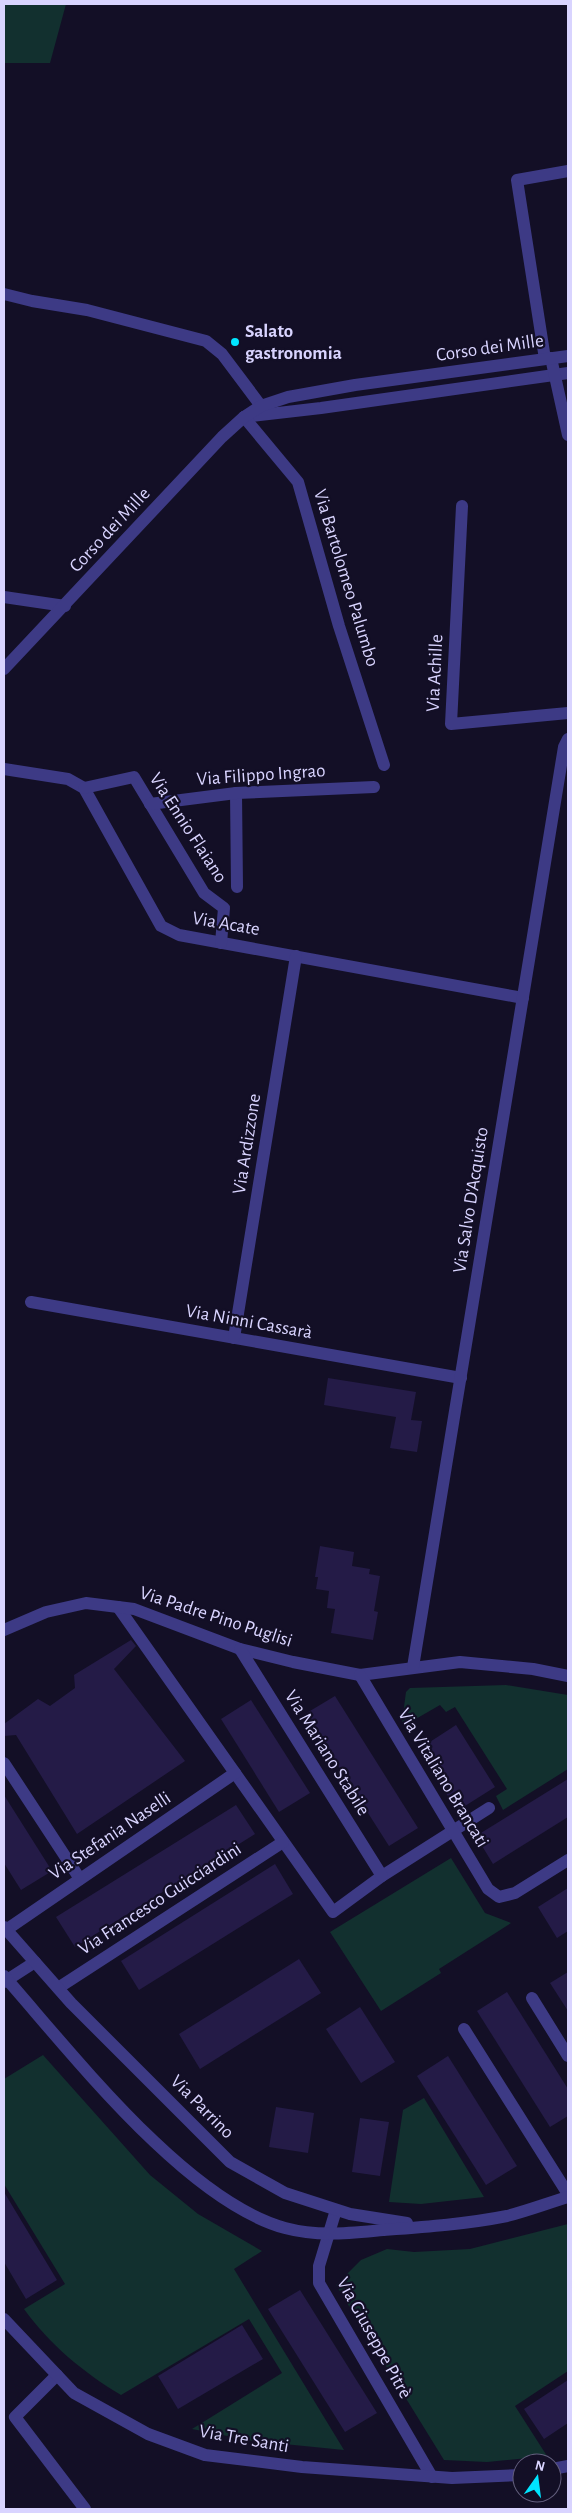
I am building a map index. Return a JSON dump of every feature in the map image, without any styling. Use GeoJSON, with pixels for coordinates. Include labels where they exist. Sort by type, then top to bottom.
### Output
{"type":"FeatureCollection","features":[{"type":"Feature","properties":{"kind":"street"},"geometry":{"type":"LineString","coordinates":[[568,171],[517,180],[548,359],[555,374],[568,435]]}},
{"type":"Feature","properties":{"kind":"street"},"geometry":{"type":"LineString","coordinates":[[4,294],[32,301],[87,310],[206,341],[222,354],[261,406]]}},
{"type":"Feature","properties":{"kind":"street","name":"Corso dei Mille"},"geometry":{"type":"LineString","coordinates":[[4,669],[215,444],[244,417],[261,406],[288,396],[355,384],[568,356]]}},
{"type":"Feature","properties":{"kind":"street","name":"Corso dei Mille"},"geometry":{"type":"LineString","coordinates":[[244,417],[321,408],[568,372]]}},
{"type":"Feature","properties":{"kind":"street","name":"Via Bartolomeo Palumbo"},"geometry":{"type":"LineString","coordinates":[[244,417],[298,482],[339,626],[384,765]]}},
{"type":"Feature","properties":{"kind":"street","name":"Via Achille"},"geometry":{"type":"LineString","coordinates":[[462,506],[451,724],[568,713]]}},
{"type":"Feature","properties":{"kind":"street"},"geometry":{"type":"LineString","coordinates":[[4,597],[65,606]]}},
{"type":"Feature","properties":{"kind":"street","name":"Via Salvo D'Acquisto"},"geometry":{"type":"LineString","coordinates":[[413,1667],[564,747],[568,738]]}},
{"type":"Feature","properties":{"kind":"street"},"geometry":{"type":"LineString","coordinates":[[4,769],[68,779],[84,788]]}},
{"type":"Feature","properties":{"kind":"street","name":"Via Ennio Flaiano"},"geometry":{"type":"LineString","coordinates":[[84,788],[134,777],[204,893],[224,908],[221,943]]}},
{"type":"Feature","properties":{"kind":"street","name":"Via Filippo Ingrao"},"geometry":{"type":"LineString","coordinates":[[150,804],[236,793],[374,787]]}},
{"type":"Feature","properties":{"kind":"street","name":"Via Acate"},"geometry":{"type":"LineString","coordinates":[[84,788],[161,926],[179,935],[524,998]]}},
{"type":"Feature","properties":{"kind":"street"},"geometry":{"type":"LineString","coordinates":[[236,793],[237,887]]}},
{"type":"Feature","properties":{"kind":"street","name":"Via Ardizzone"},"geometry":{"type":"LineString","coordinates":[[234,1338],[296,956]]}},
{"type":"Feature","properties":{"kind":"street","name":"Via Ninni Cassarà"},"geometry":{"type":"LineString","coordinates":[[31,1302],[461,1378]]}},
{"type":"Feature","properties":{"kind":"street","name":"Via Padre Pino Puglisi"},"geometry":{"type":"LineString","coordinates":[[4,1630],[46,1612],[86,1603],[134,1609],[240,1649],[360,1675],[460,1662],[533,1669],[568,1676]]}},
{"type":"Feature","properties":{"kind":"street"},"geometry":{"type":"LineString","coordinates":[[118,1607],[333,1912],[382,1876],[454,1832],[488,1808]]}},
{"type":"Feature","properties":{"kind":"street","name":"Via Mariano Stabile"},"geometry":{"type":"LineString","coordinates":[[240,1649],[382,1876]]}},
{"type":"Feature","properties":{"kind":"street","name":"Via Vitaliano Brancati"},"geometry":{"type":"LineString","coordinates":[[360,1675],[488,1889],[499,1896],[515,1893],[568,1860]]}},
{"type":"Feature","properties":{"kind":"street"},"geometry":{"type":"LineString","coordinates":[[4,1763],[80,1879]]}},
{"type":"Feature","properties":{"kind":"street","name":"Via Stefania Naselli"},"geometry":{"type":"LineString","coordinates":[[5,1929],[235,1773]]}},
{"type":"Feature","properties":{"kind":"street","name":"Via Francesco Guicciardini"},"geometry":{"type":"LineString","coordinates":[[58,1988],[283,1842]]}},
{"type":"Feature","properties":{"kind":"street","name":"Via Parrino"},"geometry":{"type":"LineString","coordinates":[[5,1929],[58,1988],[230,2162],[285,2193],[336,2210],[350,2214],[427,2226]]}},
{"type":"Feature","properties":{"kind":"street"},"geometry":{"type":"LineString","coordinates":[[5,1979],[35,1962]]}},
{"type":"Feature","properties":{"kind":"street","name":"Via Parrino"},"geometry":{"type":"LineString","coordinates":[[5,1979],[120,2106],[183,2168],[208,2187],[250,2214],[285,2228],[329,2235],[427,2226],[506,2216],[568,2196]]}},
{"type":"Feature","properties":{"kind":"street"},"geometry":{"type":"LineString","coordinates":[[532,1998],[568,2056]]}},
{"type":"Feature","properties":{"kind":"street"},"geometry":{"type":"LineString","coordinates":[[464,2029],[568,2196]]}},
{"type":"Feature","properties":{"kind":"street","name":"Via Giuseppe Pitrè"},"geometry":{"type":"LineString","coordinates":[[336,2210],[319,2266],[320,2283],[432,2477]]}},
{"type":"Feature","properties":{"kind":"street","name":"Via Tre Santi"},"geometry":{"type":"LineString","coordinates":[[4,2319],[74,2394],[148,2434],[205,2455],[302,2467],[432,2477],[512,2475]]}},
{"type":"Feature","properties":{"kind":"street"},"geometry":{"type":"LineString","coordinates":[[57,2375],[15,2416],[85,2509]]}},
{"type":"Feature","properties":{"kind":"green space"},"geometry":{"type":"Polygon","coordinates":[[[4,4],[66,4],[50,63],[4,63],[4,4]]]}},
{"type":"Feature","properties":{"kind":"green space"},"geometry":{"type":"Polygon","coordinates":[[[506,1685],[568,1695],[568,1769],[503,1810],[496,1796],[507,1789],[455,1707],[446,1712],[440,1705],[407,1724],[402,1722],[406,1692],[410,1688],[506,1685]]]}},
{"type":"Feature","properties":{"kind":"green space"},"geometry":{"type":"Polygon","coordinates":[[[451,1858],[485,1913],[511,1923],[439,1969],[441,1973],[381,2011],[330,1932],[451,1858]]]}},
{"type":"Feature","properties":{"kind":"green space"},"geometry":{"type":"Polygon","coordinates":[[[43,2055],[150,2175],[198,2214],[262,2251],[234,2269],[344,2450],[253,2441],[192,2429],[282,2373],[249,2319],[121,2395],[68,2357],[44,2334],[24,2309],[65,2284],[4,2184],[4,2079],[43,2055]]]}},
{"type":"Feature","properties":{"kind":"green space"},"geometry":{"type":"Polygon","coordinates":[[[424,2098],[484,2197],[421,2204],[389,2202],[403,2110],[424,2098]]]}},
{"type":"Feature","properties":{"kind":"green space"},"geometry":{"type":"Polygon","coordinates":[[[568,2224],[568,2371],[515,2406],[545,2453],[512,2453],[512,2460],[487,2462],[444,2460],[336,2285],[361,2260],[387,2249],[414,2252],[470,2249],[568,2224]]]}},
{"type":"Feature","properties":{"kind":"building"},"geometry":{"type":"Polygon","coordinates":[[[328,1378],[416,1392],[411,1420],[422,1421],[417,1452],[390,1448],[396,1417],[324,1405],[328,1378]]]}},
{"type":"Feature","properties":{"kind":"building"},"geometry":{"type":"Polygon","coordinates":[[[320,1546],[354,1552],[352,1566],[370,1569],[369,1574],[380,1576],[374,1611],[378,1612],[373,1640],[331,1633],[335,1609],[327,1608],[329,1591],[316,1589],[318,1577],[315,1577],[320,1546]]]}},
{"type":"Feature","properties":{"kind":"building"},"geometry":{"type":"Polygon","coordinates":[[[131,1640],[136,1646],[114,1669],[185,1761],[77,1834],[16,1735],[4,1736],[4,1724],[38,1699],[50,1706],[75,1688],[74,1675],[131,1640]]]}},
{"type":"Feature","properties":{"kind":"building"},"geometry":{"type":"Polygon","coordinates":[[[335,1696],[418,1828],[389,1846],[305,1714],[335,1696]]]}},
{"type":"Feature","properties":{"kind":"building"},"geometry":{"type":"Polygon","coordinates":[[[251,1700],[310,1793],[279,1812],[221,1719],[251,1700]]]}},
{"type":"Feature","properties":{"kind":"building"},"geometry":{"type":"Polygon","coordinates":[[[456,1725],[495,1787],[457,1811],[419,1749],[456,1725]]]}},
{"type":"Feature","properties":{"kind":"building"},"geometry":{"type":"Polygon","coordinates":[[[568,1779],[568,1817],[493,1864],[476,1836],[568,1779]]]}},
{"type":"Feature","properties":{"kind":"building"},"geometry":{"type":"Polygon","coordinates":[[[4,1795],[52,1871],[21,1890],[4,1863],[4,1795]]]}},
{"type":"Feature","properties":{"kind":"building"},"geometry":{"type":"Polygon","coordinates":[[[236,1805],[255,1834],[75,1947],[56,1917],[236,1805]]]}},
{"type":"Feature","properties":{"kind":"building"},"geometry":{"type":"Polygon","coordinates":[[[275,1864],[293,1894],[139,1990],[121,1961],[275,1864]]]}},
{"type":"Feature","properties":{"kind":"building"},"geometry":{"type":"Polygon","coordinates":[[[568,1888],[568,1931],[557,1938],[538,1907],[568,1888]]]}},
{"type":"Feature","properties":{"kind":"building"},"geometry":{"type":"Polygon","coordinates":[[[299,1959],[321,1993],[200,2069],[179,2034],[299,1959]]]}},
{"type":"Feature","properties":{"kind":"building"},"geometry":{"type":"Polygon","coordinates":[[[568,1972],[568,2011],[550,1983],[568,1972]]]}},
{"type":"Feature","properties":{"kind":"building"},"geometry":{"type":"Polygon","coordinates":[[[507,1992],[568,2089],[568,2116],[550,2127],[477,2011],[507,1992]]]}},
{"type":"Feature","properties":{"kind":"building"},"geometry":{"type":"Polygon","coordinates":[[[360,2007],[395,2062],[361,2083],[326,2029],[360,2007]]]}},
{"type":"Feature","properties":{"kind":"building"},"geometry":{"type":"Polygon","coordinates":[[[448,2056],[517,2166],[486,2185],[417,2076],[448,2056]]]}},
{"type":"Feature","properties":{"kind":"building"},"geometry":{"type":"Polygon","coordinates":[[[276,2107],[314,2113],[308,2153],[269,2147],[276,2107]]]}},
{"type":"Feature","properties":{"kind":"building"},"geometry":{"type":"Polygon","coordinates":[[[360,2118],[389,2122],[380,2176],[352,2172],[360,2118]]]}},
{"type":"Feature","properties":{"kind":"building"},"geometry":{"type":"Polygon","coordinates":[[[4,2192],[57,2280],[26,2299],[4,2262],[4,2192]]]}},
{"type":"Feature","properties":{"kind":"building"},"geometry":{"type":"Polygon","coordinates":[[[300,2290],[377,2413],[345,2432],[268,2309],[300,2290]]]}},
{"type":"Feature","properties":{"kind":"building"},"geometry":{"type":"Polygon","coordinates":[[[242,2325],[263,2359],[178,2409],[158,2376],[242,2325]]]}},
{"type":"Feature","properties":{"kind":"building"},"geometry":{"type":"Polygon","coordinates":[[[568,2380],[568,2423],[544,2439],[524,2409],[568,2380]]]}},
{"type":"Feature","properties":{"kind":"place","name":"Salato gastronomia"},"geometry":{"type":"Point","coordinates":[235,342]}}]}
